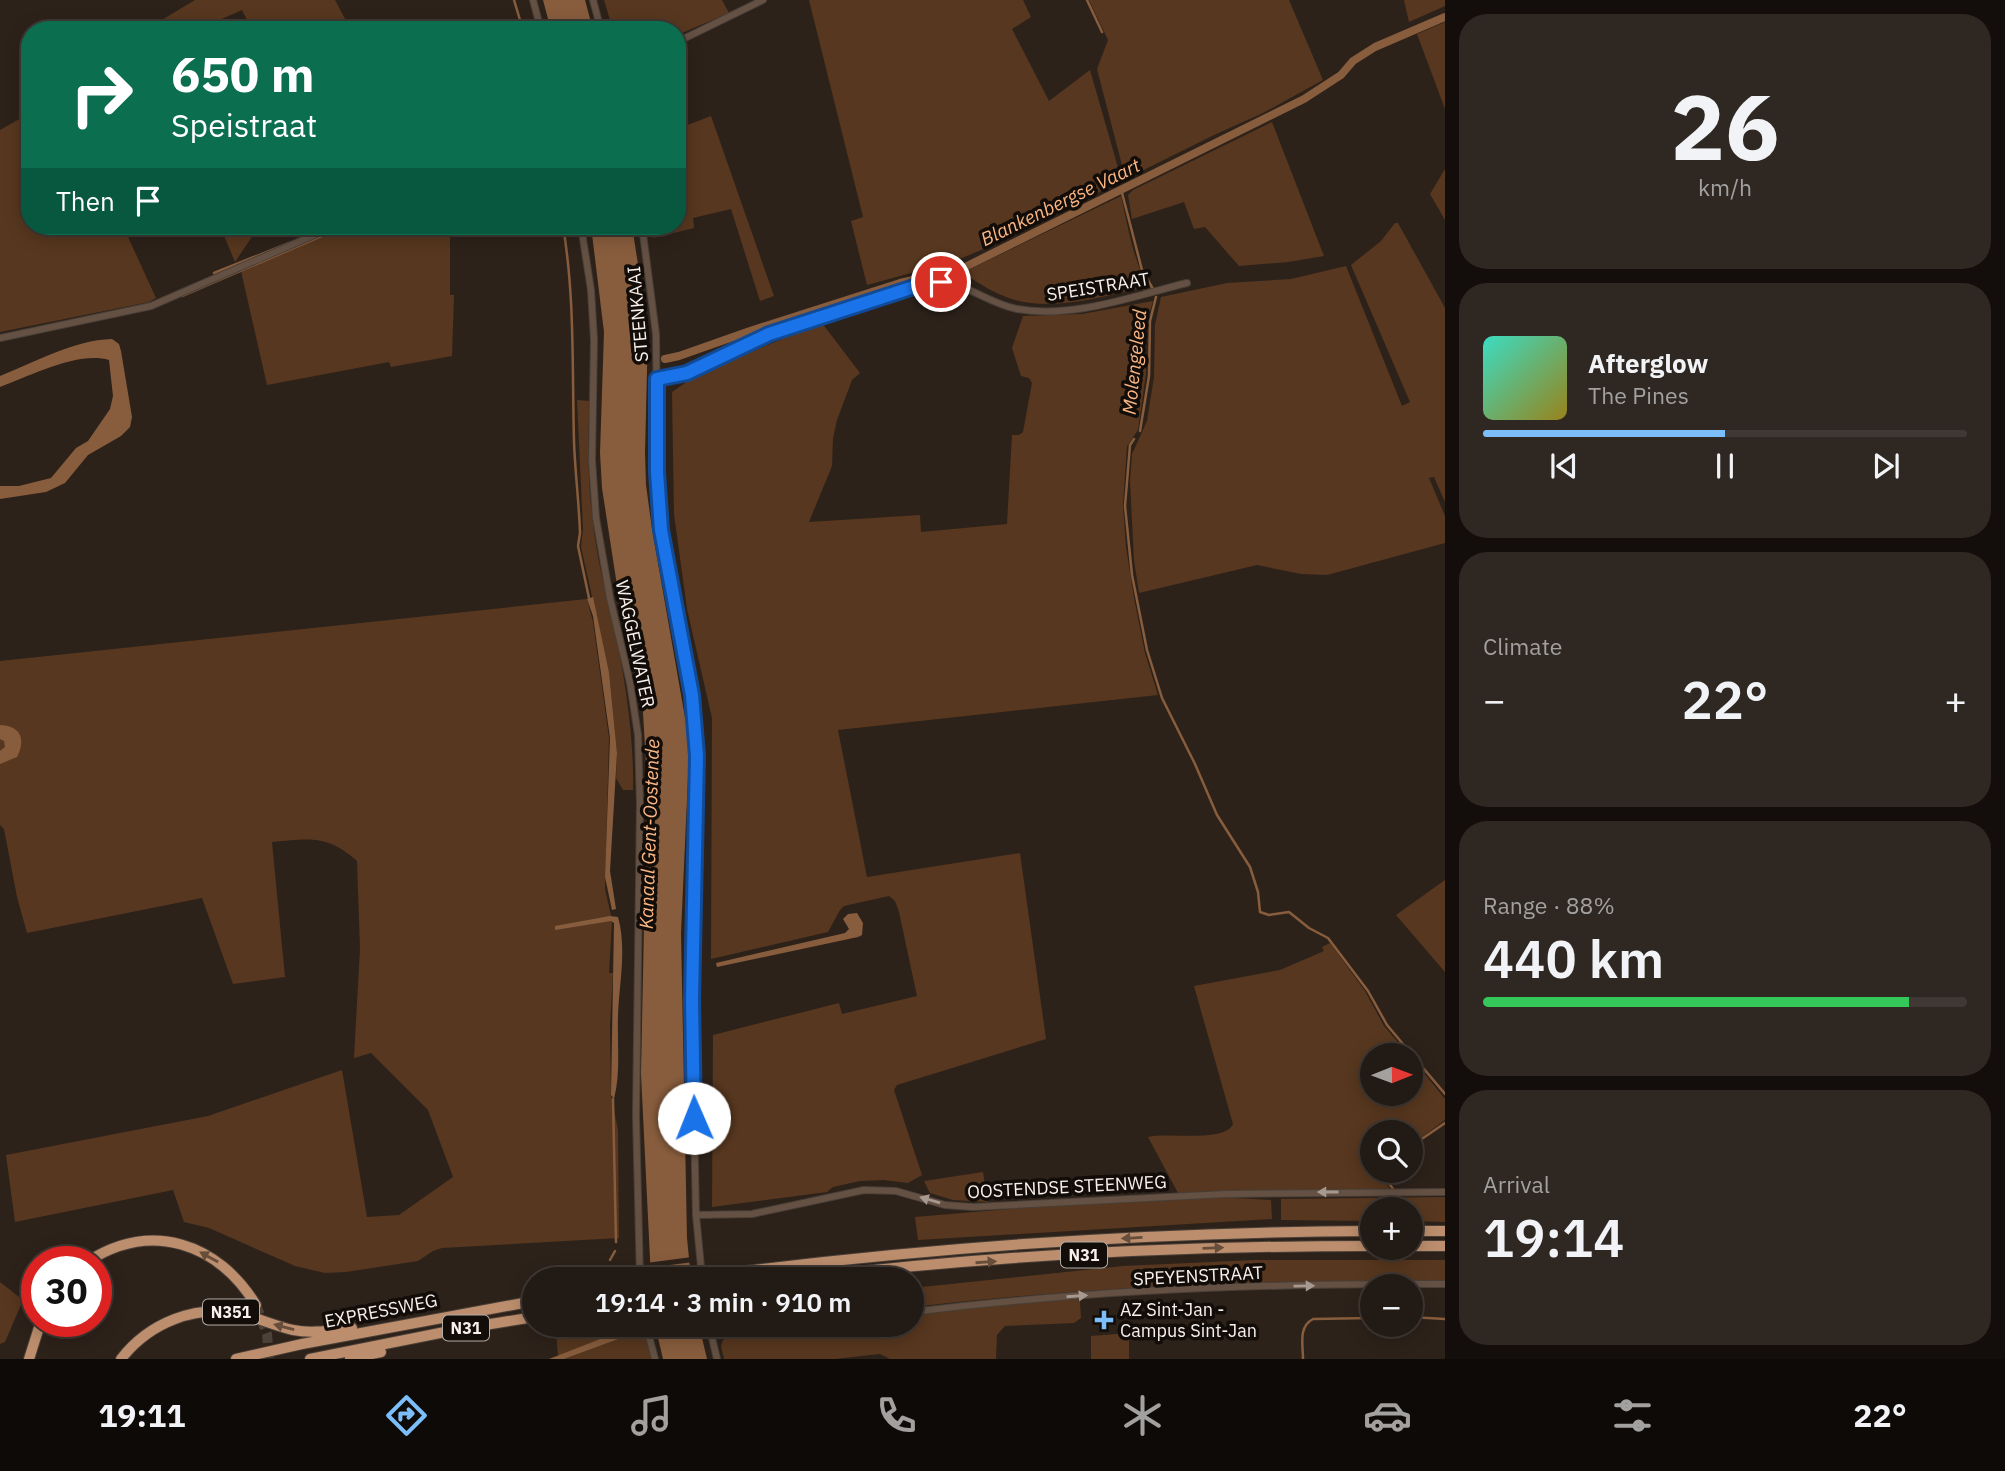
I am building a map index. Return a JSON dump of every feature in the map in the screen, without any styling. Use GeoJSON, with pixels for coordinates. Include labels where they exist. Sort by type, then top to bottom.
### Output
{"type":"FeatureCollection","features":[{"type":"Feature","properties":{"kind":"highway","name":"N31"},"geometry":{"type":"LineString","coordinates":[[786,1267],[1081,1240],[1253,1232],[1360,1231]]}},
{"type":"Feature","properties":{"kind":"highway"},"geometry":{"type":"LineString","coordinates":[[1423,1231],[1445,1231]]}},
{"type":"Feature","properties":{"kind":"highway","name":"N351"},"geometry":{"type":"LineString","coordinates":[[112,1249],[136,1242],[157,1241],[195,1249],[221,1263],[239,1280],[256,1305]]}},
{"type":"Feature","properties":{"kind":"highway","name":"N31"},"geometry":{"type":"LineString","coordinates":[[922,1267],[1124,1252],[1238,1247],[1360,1246]]}},
{"type":"Feature","properties":{"kind":"highway"},"geometry":{"type":"LineString","coordinates":[[1423,1246],[1445,1247]]}},
{"type":"Feature","properties":{"kind":"highway","name":"EXPRESSWEG"},"geometry":{"type":"LineString","coordinates":[[236,1359],[522,1303]]}},
{"type":"Feature","properties":{"kind":"highway","name":"N351"},"geometry":{"type":"LineString","coordinates":[[122,1358],[142,1336],[162,1324],[200,1312],[228,1312],[307,1332],[351,1328],[378,1330]]}},
{"type":"Feature","properties":{"kind":"highway","name":"EXPRESSWEG"},"geometry":{"type":"LineString","coordinates":[[310,1359],[522,1319]]}},
{"type":"Feature","properties":{"kind":"highway"},"geometry":{"type":"LineString","coordinates":[[29,1359],[36,1337]]}},
{"type":"Feature","properties":{"kind":"highway"},"geometry":{"type":"LineString","coordinates":[[349,1359],[383,1351],[398,1341]]}},
{"type":"Feature","properties":{"kind":"street"},"geometry":{"type":"LineString","coordinates":[[533,0],[539,21]]}},
{"type":"Feature","properties":{"kind":"street"},"geometry":{"type":"LineString","coordinates":[[593,0],[599,21]]}},
{"type":"Feature","properties":{"kind":"street"},"geometry":{"type":"LineString","coordinates":[[686,38],[763,0]]}},
{"type":"Feature","properties":{"kind":"street"},"geometry":{"type":"LineString","coordinates":[[0,338],[151,306],[314,235]]}},
{"type":"Feature","properties":{"kind":"street","name":"WAGGELWATER"},"geometry":{"type":"LineString","coordinates":[[582,235],[591,290],[594,340],[592,460],[596,518],[610,598],[631,683],[638,735],[640,804],[636,1116],[640,1267]]}},
{"type":"Feature","properties":{"kind":"street","name":"STEENKAAI"},"geometry":{"type":"LineString","coordinates":[[643,235],[656,327],[657,472],[661,530],[692,695],[697,756],[692,1025],[696,1215],[701,1267]]}},
{"type":"Feature","properties":{"kind":"street","name":"SPEISTRAAT"},"geometry":{"type":"LineString","coordinates":[[657,379],[687,373],[769,334],[930,283],[956,284],[1013,308],[1047,311],[1149,294],[1187,283]]}},
{"type":"Feature","properties":{"kind":"street","name":"OOSTENDSE STEENWEG"},"geometry":{"type":"LineString","coordinates":[[696,1215],[752,1214],[864,1191],[896,1191],[945,1205],[973,1207],[1180,1195],[1445,1192]]}},
{"type":"Feature","properties":{"kind":"street","name":"SPEYENSTRAAT"},"geometry":{"type":"LineString","coordinates":[[924,1311],[1010,1300],[1246,1287],[1445,1284]]}},
{"type":"Feature","properties":{"kind":"street"},"geometry":{"type":"LineString","coordinates":[[649,1337],[655,1359]]}},
{"type":"Feature","properties":{"kind":"street"},"geometry":{"type":"LineString","coordinates":[[712,1337],[717,1359]]}},
{"type":"Feature","properties":{"kind":"shaded area"},"geometry":{"type":"Polygon","coordinates":[[[195,0],[335,0],[346,21],[248,21],[242,10],[217,21],[160,21],[195,0]]]}},
{"type":"Feature","properties":{"kind":"shaded area"},"geometry":{"type":"Polygon","coordinates":[[[604,0],[722,0],[729,13],[686,31],[686,21],[610,21],[604,0]]]}},
{"type":"Feature","properties":{"kind":"shaded area"},"geometry":{"type":"Polygon","coordinates":[[[809,0],[1023,0],[1031,17],[1012,29],[1049,101],[1090,70],[1119,171],[1123,169],[1097,69],[1108,40],[1089,0],[1289,0],[1323,80],[1263,113],[995,244],[955,261],[867,285],[851,221],[863,217],[809,0]]]}},
{"type":"Feature","properties":{"kind":"shaded area"},"geometry":{"type":"Polygon","coordinates":[[[1404,0],[1445,0],[1445,6],[1409,22],[1404,0]]]}},
{"type":"Feature","properties":{"kind":"shaded area"},"geometry":{"type":"Polygon","coordinates":[[[1445,22],[1445,109],[1417,34],[1445,22]]]}},
{"type":"Feature","properties":{"kind":"shaded area"},"geometry":{"type":"Polygon","coordinates":[[[711,116],[774,296],[760,301],[731,209],[693,218],[694,228],[686,230],[686,126],[711,116]]]}},
{"type":"Feature","properties":{"kind":"shaded area"},"geometry":{"type":"Polygon","coordinates":[[[21,118],[21,235],[127,235],[156,298],[149,302],[0,332],[0,130],[21,118]]]}},
{"type":"Feature","properties":{"kind":"shaded area"},"geometry":{"type":"Polygon","coordinates":[[[1272,122],[1324,256],[1239,266],[1205,227],[1194,229],[1184,202],[1132,219],[1128,195],[1133,190],[1272,122]]]}},
{"type":"Feature","properties":{"kind":"shaded area"},"geometry":{"type":"Polygon","coordinates":[[[1445,169],[1445,220],[1430,194],[1445,169]]]}},
{"type":"Feature","properties":{"kind":"shaded area"},"geometry":{"type":"Polygon","coordinates":[[[1121,196],[1135,256],[1150,289],[1144,291],[1142,288],[1074,302],[1039,304],[1006,297],[962,273],[1121,196]]]}},
{"type":"Feature","properties":{"kind":"shaded area"},"geometry":{"type":"Polygon","coordinates":[[[1395,223],[1398,223],[1445,308],[1445,502],[1434,477],[1429,478],[1445,516],[1445,543],[1327,575],[1301,574],[1257,565],[1139,593],[1134,560],[1130,481],[1132,454],[1147,421],[1154,377],[1155,325],[1161,297],[1227,283],[1291,279],[1346,266],[1402,406],[1410,402],[1351,265],[1381,241],[1395,223]]]}},
{"type":"Feature","properties":{"kind":"shaded area"},"geometry":{"type":"Polygon","coordinates":[[[224,235],[253,235],[235,262],[224,235]]]}},
{"type":"Feature","properties":{"kind":"shaded area"},"geometry":{"type":"Polygon","coordinates":[[[327,235],[450,235],[450,295],[454,295],[452,356],[391,367],[389,362],[267,385],[241,271],[327,235]]]}},
{"type":"Feature","properties":{"kind":"shaded area"},"geometry":{"type":"Polygon","coordinates":[[[1153,301],[1146,326],[1146,374],[1138,430],[1127,446],[1123,505],[1134,598],[1145,653],[1158,695],[838,730],[867,877],[1020,853],[1046,1039],[897,1085],[894,1090],[922,1175],[908,1183],[860,1181],[833,1187],[827,1192],[712,1207],[713,1035],[839,1003],[842,1014],[917,996],[899,912],[895,901],[889,896],[844,906],[828,932],[711,959],[712,718],[687,609],[674,514],[672,392],[701,372],[822,323],[860,373],[852,380],[837,420],[832,466],[809,522],[920,515],[921,532],[1007,524],[1012,435],[1023,432],[1032,383],[1029,378],[1021,376],[1012,348],[1023,316],[1082,314],[1153,301]]]}},
{"type":"Feature","properties":{"kind":"shaded area"},"geometry":{"type":"Polygon","coordinates":[[[577,400],[590,401],[588,461],[593,522],[625,687],[632,748],[633,790],[623,790],[616,778],[617,753],[609,672],[581,547],[583,529],[577,400]]]}},
{"type":"Feature","properties":{"kind":"shaded area"},"geometry":{"type":"Polygon","coordinates":[[[587,599],[593,622],[609,738],[605,889],[612,920],[609,973],[613,973],[610,1025],[611,1095],[618,1130],[619,1238],[442,1248],[418,1261],[325,1273],[295,1266],[209,1228],[184,1222],[173,1190],[15,1222],[6,1155],[208,1116],[342,1070],[367,1217],[399,1215],[453,1177],[428,1110],[371,1053],[354,1058],[360,949],[357,861],[336,846],[317,840],[272,842],[285,977],[233,984],[202,898],[27,933],[4,829],[0,825],[0,661],[587,599]]]}},
{"type":"Feature","properties":{"kind":"shaded area"},"geometry":{"type":"Polygon","coordinates":[[[1445,880],[1445,972],[1396,915],[1445,880]]]}},
{"type":"Feature","properties":{"kind":"shaded area"},"geometry":{"type":"Polygon","coordinates":[[[1330,943],[1365,991],[1384,1026],[1399,1043],[1360,1043],[1360,1106],[1423,1106],[1423,1072],[1445,1099],[1445,1120],[1423,1136],[1423,1120],[1360,1120],[1360,1183],[1386,1183],[1390,1189],[1178,1193],[1148,1137],[1208,1135],[1228,1130],[1233,1124],[1194,986],[1280,970],[1324,951],[1322,947],[1330,943]]]}},
{"type":"Feature","properties":{"kind":"shaded area"},"geometry":{"type":"Polygon","coordinates":[[[983,1172],[988,1202],[953,1200],[930,1193],[924,1181],[983,1172]]]}},
{"type":"Feature","properties":{"kind":"shaded area"},"geometry":{"type":"Polygon","coordinates":[[[1218,1197],[1271,1200],[1272,1219],[918,1240],[915,1217],[1033,1207],[1218,1197]]]}},
{"type":"Feature","properties":{"kind":"shaded area"},"geometry":{"type":"Polygon","coordinates":[[[1423,1197],[1445,1197],[1445,1222],[1423,1221],[1423,1197]]]}},
{"type":"Feature","properties":{"kind":"shaded area"},"geometry":{"type":"Polygon","coordinates":[[[1360,1198],[1360,1221],[1281,1220],[1281,1199],[1360,1198]]]}},
{"type":"Feature","properties":{"kind":"shaded area"},"geometry":{"type":"Polygon","coordinates":[[[1254,1260],[1445,1260],[1445,1282],[1423,1282],[1423,1274],[1360,1274],[1360,1281],[1111,1289],[924,1306],[924,1287],[1123,1266],[1254,1260]]]}},
{"type":"Feature","properties":{"kind":"shaded area"},"geometry":{"type":"Polygon","coordinates":[[[0,1282],[21,1298],[21,1305],[5,1342],[0,1344],[0,1282]]]}},
{"type":"Feature","properties":{"kind":"shaded area"},"geometry":{"type":"Polygon","coordinates":[[[1077,1299],[1080,1302],[1081,1318],[1074,1323],[1005,1326],[997,1335],[996,1359],[890,1359],[880,1354],[835,1359],[724,1359],[721,1346],[723,1340],[729,1337],[924,1337],[924,1314],[1010,1303],[1077,1299]]]}},
{"type":"Feature","properties":{"kind":"shaded area"},"geometry":{"type":"Polygon","coordinates":[[[1129,1333],[1129,1359],[1091,1359],[1091,1336],[1129,1333]]]}},
{"type":"Feature","properties":{"kind":"shaded area"},"geometry":{"type":"Polygon","coordinates":[[[556,1337],[608,1337],[558,1356],[556,1337]]]}},
{"type":"Feature","properties":{"kind":"shaded area"},"geometry":{"type":"Polygon","coordinates":[[[624,1337],[646,1337],[653,1359],[564,1359],[624,1337]]]}},
{"type":"Feature","properties":{"kind":"water"},"geometry":{"type":"Polygon","coordinates":[[[543,0],[585,0],[591,21],[549,21],[543,0]]]}},
{"type":"Feature","properties":{"kind":"water","name":"Kanaal Gent-Oostende"},"geometry":{"type":"Polygon","coordinates":[[[592,235],[633,235],[648,328],[646,485],[687,729],[689,755],[681,933],[690,1267],[650,1267],[641,1074],[647,779],[643,713],[618,592],[602,488],[600,453],[604,332],[592,235]]]}},
{"type":"Feature","properties":{"kind":"water"},"geometry":{"type":"Polygon","coordinates":[[[112,339],[119,344],[121,351],[132,417],[130,427],[121,436],[88,455],[65,483],[46,492],[0,499],[0,486],[19,486],[51,478],[76,448],[88,441],[110,409],[113,396],[109,360],[97,358],[69,362],[0,387],[0,376],[69,347],[112,339]]]}},
{"type":"Feature","properties":{"kind":"water"},"geometry":{"type":"Polygon","coordinates":[[[593,597],[609,672],[617,753],[610,871],[616,909],[612,910],[605,877],[610,738],[593,616],[587,599],[593,597]]]}},
{"type":"Feature","properties":{"kind":"water"},"geometry":{"type":"Polygon","coordinates":[[[0,725],[17,731],[21,745],[17,757],[0,764],[0,751],[5,747],[4,741],[0,739],[0,725]]]}},
{"type":"Feature","properties":{"kind":"water"},"geometry":{"type":"Polygon","coordinates":[[[857,913],[863,923],[862,935],[858,937],[717,967],[716,963],[845,933],[849,929],[843,919],[848,914],[857,913]]]}},
{"type":"Feature","properties":{"kind":"water"},"geometry":{"type":"Polygon","coordinates":[[[610,916],[618,917],[622,954],[618,1068],[614,1099],[611,1095],[614,923],[611,921],[555,930],[555,926],[610,916]]]}},
{"type":"Feature","properties":{"kind":"water"},"geometry":{"type":"Polygon","coordinates":[[[605,1337],[624,1337],[564,1359],[549,1359],[605,1337]]]}},
{"type":"Feature","properties":{"kind":"water"},"geometry":{"type":"Polygon","coordinates":[[[658,1337],[702,1337],[707,1359],[663,1359],[658,1337]]]}},
{"type":"Feature","properties":{"kind":"pier"},"geometry":{"type":"Polygon","coordinates":[[[692,1257],[693,1262],[655,1267],[647,1267],[646,1263],[692,1257]]]}},
{"type":"Feature","properties":{"kind":"waterway"},"geometry":{"type":"LineString","coordinates":[[514,0],[520,21]]}},
{"type":"Feature","properties":{"kind":"waterway"},"geometry":{"type":"LineString","coordinates":[[1087,0],[1102,32]]}},
{"type":"Feature","properties":{"kind":"waterway","name":"Blankenbergse Vaart"},"geometry":{"type":"LineString","coordinates":[[665,359],[900,283],[961,269],[1304,99],[1341,75],[1353,61],[1375,47],[1445,17]]}},
{"type":"Feature","properties":{"kind":"waterway","name":"Molengeleed"},"geometry":{"type":"LineString","coordinates":[[1121,189],[1142,270],[1153,289]]}},
{"type":"Feature","properties":{"kind":"waterway"},"geometry":{"type":"LineString","coordinates":[[182,296],[324,235]]}},
{"type":"Feature","properties":{"kind":"waterway"},"geometry":{"type":"LineString","coordinates":[[564,235],[571,307],[574,441],[580,533],[578,546],[589,598]]}},
{"type":"Feature","properties":{"kind":"waterway"},"geometry":{"type":"LineString","coordinates":[[214,273],[289,243]]}},
{"type":"Feature","properties":{"kind":"waterway","name":"Molengeleed"},"geometry":{"type":"LineString","coordinates":[[1140,431],[1149,376],[1150,321],[1156,297]]}},
{"type":"Feature","properties":{"kind":"waterway"},"geometry":{"type":"LineString","coordinates":[[1134,439],[1130,445],[1125,506],[1132,575],[1147,650],[1162,698],[1217,815],[1250,867],[1258,892],[1260,912],[1269,915],[1289,912],[1309,928],[1328,938],[1368,991],[1387,1025],[1445,1094]]}},
{"type":"Feature","properties":{"kind":"waterway"},"geometry":{"type":"LineString","coordinates":[[613,1099],[616,1242]]}},
{"type":"Feature","properties":{"kind":"waterway"},"geometry":{"type":"LineString","coordinates":[[1423,1138],[1445,1123]]}},
{"type":"Feature","properties":{"kind":"waterway"},"geometry":{"type":"LineString","coordinates":[[1389,1183],[1393,1189]]}},
{"type":"Feature","properties":{"kind":"waterway"},"geometry":{"type":"LineString","coordinates":[[610,1260],[615,1251]]}},
{"type":"Feature","properties":{"kind":"waterway"},"geometry":{"type":"LineString","coordinates":[[1303,1359],[1303,1331],[1308,1322],[1313,1319],[1360,1318]]}},
{"type":"Feature","properties":{"kind":"waterway"},"geometry":{"type":"LineString","coordinates":[[1423,1318],[1445,1319]]}},
{"type":"Feature","properties":{"kind":"tunnel"},"geometry":{"type":"LineString","coordinates":[[256,1305],[267,1334],[269,1359]]}},
{"type":"Feature","properties":{"kind":"place","name":"AZ Sint-Jan - Campus Sint-Jan"},"geometry":{"type":"Point","coordinates":[1104,1320]}},
{"type":"Feature","properties":{"kind":"route"},"geometry":{"type":"LineString","coordinates":[[694,1118],[692,1000],[697,756],[692,695],[661,530],[657,472],[657,379],[687,373],[769,334],[920,285],[941,282]]}}]}
